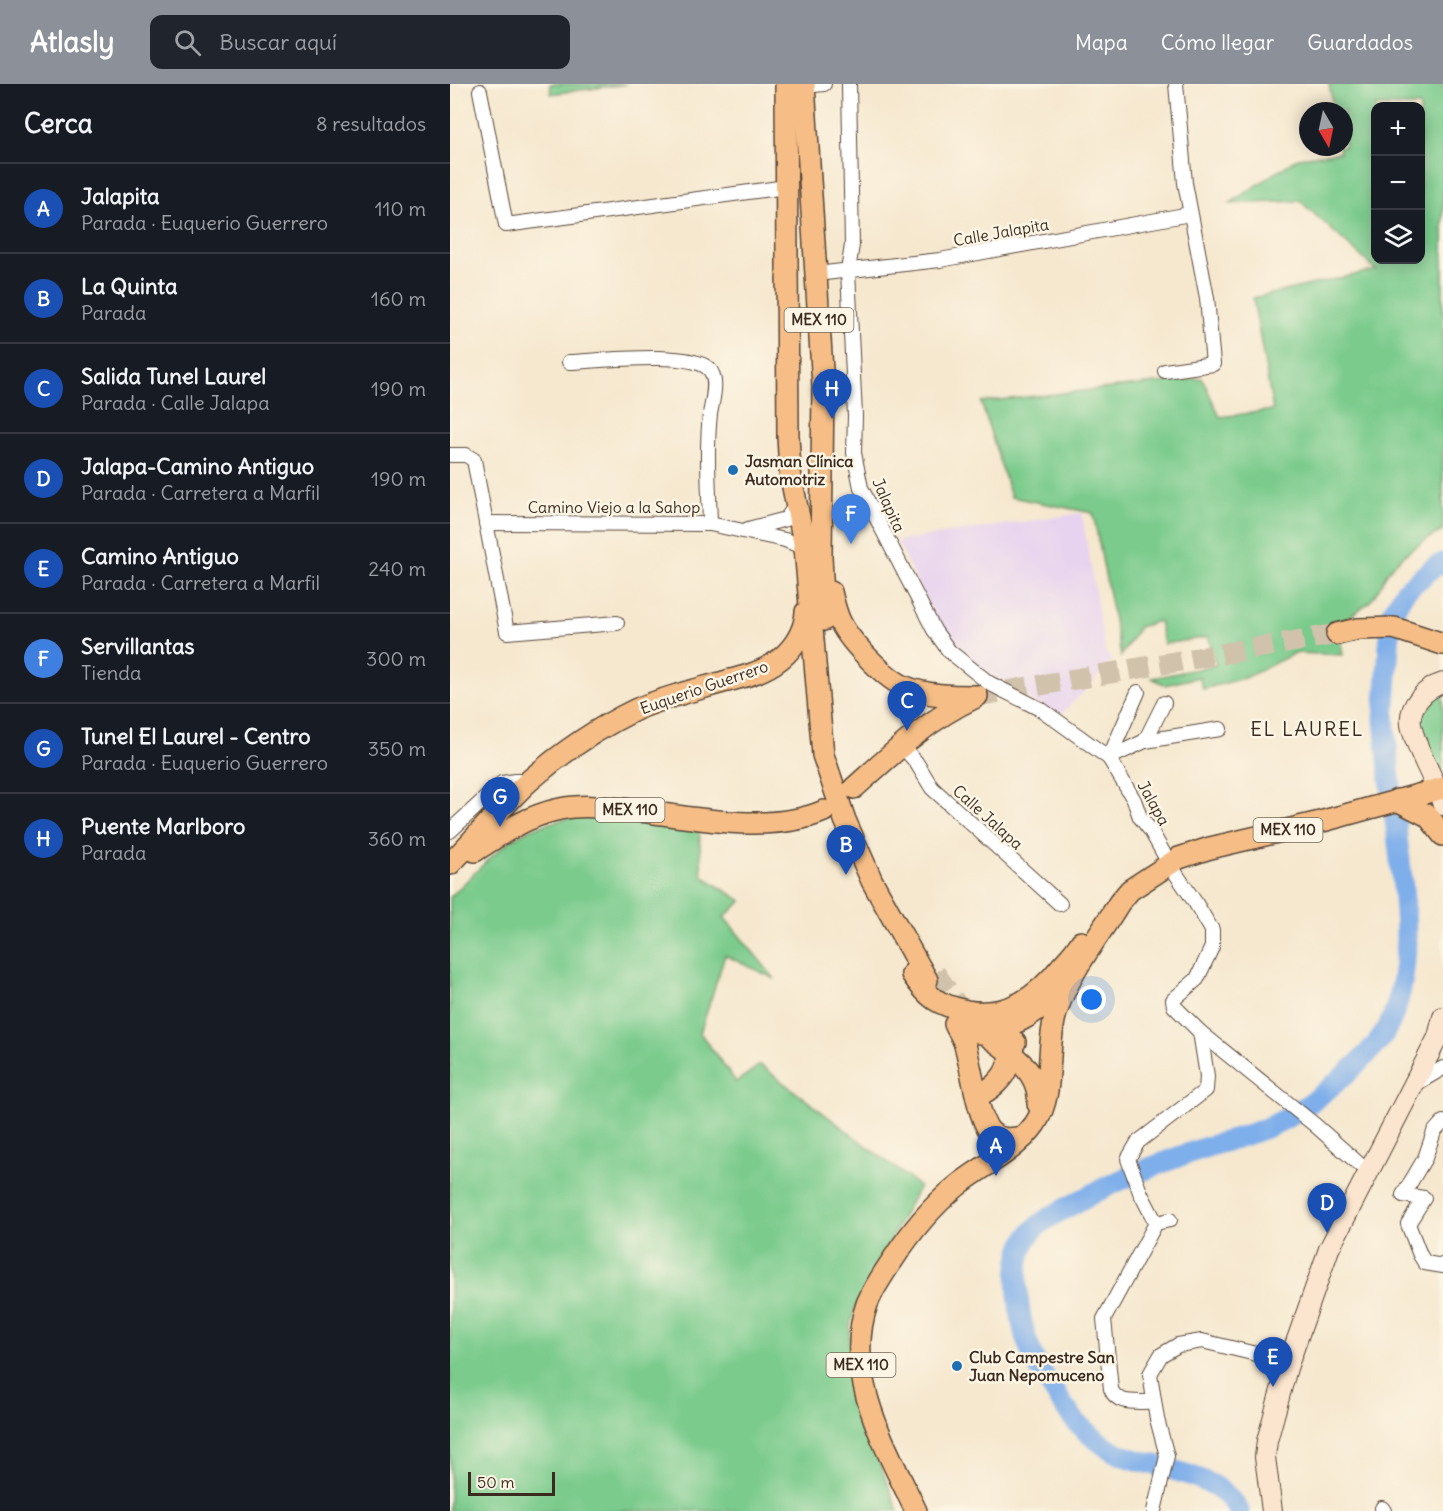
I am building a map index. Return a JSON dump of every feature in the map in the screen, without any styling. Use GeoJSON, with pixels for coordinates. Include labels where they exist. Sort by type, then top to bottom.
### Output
{"type":"FeatureCollection","features":[{"type":"Feature","properties":{"kind":"main road","name":"MEX 110"},"geometry":{"type":"LineString","coordinates":[[805,84],[786,187],[788,436],[790,472],[797,504],[813,552],[807,578],[823,755],[845,820],[872,881],[931,977],[902,906],[867,846],[840,777],[828,697],[813,552],[823,386],[805,84]]}},
{"type":"Feature","properties":{"kind":"main road"},"geometry":{"type":"LineString","coordinates":[[813,552],[838,619],[850,639],[868,657],[902,685],[930,693],[977,696],[921,728],[854,788]]}},
{"type":"Feature","properties":{"kind":"main road","name":"Euquerio Guerrero"},"geometry":{"type":"LineString","coordinates":[[450,866],[529,782],[563,754],[635,711],[656,702],[753,674],[773,665],[786,655],[802,631],[806,620],[807,578]]}},
{"type":"Feature","properties":{"kind":"main road"},"geometry":{"type":"LineString","coordinates":[[1337,634],[1375,628],[1395,628],[1443,644]]}},
{"type":"Feature","properties":{"kind":"main road","name":"MEX 110"},"geometry":{"type":"LineString","coordinates":[[916,1511],[874,1420],[866,1392],[860,1361],[860,1344],[867,1304],[882,1276],[919,1223],[958,1185],[1007,1152],[1030,1130],[1042,1110],[1047,1090],[1051,1030],[1063,995],[1119,903],[1130,890],[1172,861],[1397,800],[1442,794],[1416,740],[1411,723],[1413,708],[1422,695],[1432,687],[1443,683]]}},
{"type":"Feature","properties":{"kind":"main road"},"geometry":{"type":"LineString","coordinates":[[823,755],[826,796],[831,818],[862,886],[924,992],[940,1003],[957,1009],[982,1012],[1006,1010],[1020,1005],[1035,995],[1050,981],[1079,946],[1112,897],[1127,884],[1172,861]]}},
{"type":"Feature","properties":{"kind":"main road"},"geometry":{"type":"LineString","coordinates":[[1397,800],[1428,816],[1443,835]]}},
{"type":"Feature","properties":{"kind":"main road","name":"MEX 110"},"geometry":{"type":"LineString","coordinates":[[450,866],[514,826],[562,808],[601,807],[757,822],[793,821],[824,811]]}},
{"type":"Feature","properties":{"kind":"main road"},"geometry":{"type":"LineString","coordinates":[[978,1095],[994,1085],[1005,1072],[1009,1052],[1031,1017],[1069,984]]}},
{"type":"Feature","properties":{"kind":"main road"},"geometry":{"type":"LineString","coordinates":[[981,1033],[1009,1026],[1031,1017]]}},
{"type":"Feature","properties":{"kind":"main road"},"geometry":{"type":"LineString","coordinates":[[1272,1511],[1265,1456],[1272,1418],[1287,1368],[1329,1249],[1438,1037],[1443,1017]]}},
{"type":"Feature","properties":{"kind":"main road"},"geometry":{"type":"LineString","coordinates":[[960,1021],[1009,1052],[1033,1077],[1039,1097],[1030,1130],[1010,1139],[993,1134],[983,1121],[960,1021]]}},
{"type":"Feature","properties":{"kind":"street","name":"Jalapita"},"geometry":{"type":"LineString","coordinates":[[849,84],[852,244],[848,271],[855,416],[854,453],[861,488],[934,630],[949,651],[989,683],[1042,710],[1109,758]]}},
{"type":"Feature","properties":{"kind":"street"},"geometry":{"type":"LineString","coordinates":[[1165,371],[1213,364],[1207,298],[1190,214],[1176,84]]}},
{"type":"Feature","properties":{"kind":"street"},"geometry":{"type":"LineString","coordinates":[[480,91],[506,225],[786,187]]}},
{"type":"Feature","properties":{"kind":"street","name":"Calle Jalapita"},"geometry":{"type":"LineString","coordinates":[[816,274],[940,260],[1190,214]]}},
{"type":"Feature","properties":{"kind":"street"},"geometry":{"type":"LineString","coordinates":[[569,362],[671,358],[691,359],[709,369],[714,381],[707,444],[710,524]]}},
{"type":"Feature","properties":{"kind":"street"},"geometry":{"type":"LineString","coordinates":[[450,455],[466,454],[474,460],[507,632],[617,623]]}},
{"type":"Feature","properties":{"kind":"street","name":"Camino Viejo a la Sahop"},"geometry":{"type":"LineString","coordinates":[[740,530],[786,519],[797,504]]}},
{"type":"Feature","properties":{"kind":"street","name":"Camino Viejo a la Sahop"},"geometry":{"type":"LineString","coordinates":[[486,523],[710,524],[785,540],[813,552]]}},
{"type":"Feature","properties":{"kind":"street"},"geometry":{"type":"LineString","coordinates":[[1109,758],[1138,692]]}},
{"type":"Feature","properties":{"kind":"street"},"geometry":{"type":"LineString","coordinates":[[1145,741],[1164,703]]}},
{"type":"Feature","properties":{"kind":"street"},"geometry":{"type":"LineString","coordinates":[[1109,758],[1145,741],[1220,729]]}},
{"type":"Feature","properties":{"kind":"street","name":"Calle Jalapa"},"geometry":{"type":"LineString","coordinates":[[902,746],[916,762],[932,788],[1059,904]]}},
{"type":"Feature","properties":{"kind":"street","name":"Jalapa"},"geometry":{"type":"LineString","coordinates":[[1109,758],[1134,800],[1140,817],[1172,861],[1212,930],[1212,947],[1197,979],[1173,1000],[1174,1006],[1200,1032]]}},
{"type":"Feature","properties":{"kind":"street"},"geometry":{"type":"LineString","coordinates":[[450,831],[502,783],[529,782]]}},
{"type":"Feature","properties":{"kind":"street"},"geometry":{"type":"LineString","coordinates":[[1200,1032],[1315,1125],[1368,1172]]}},
{"type":"Feature","properties":{"kind":"street"},"geometry":{"type":"LineString","coordinates":[[1156,1223],[1140,1192],[1128,1160],[1138,1142],[1206,1090],[1207,1076],[1200,1032]]}},
{"type":"Feature","properties":{"kind":"street"},"geometry":{"type":"LineString","coordinates":[[1413,1086],[1443,1068]]}},
{"type":"Feature","properties":{"kind":"street"},"geometry":{"type":"LineString","coordinates":[[1443,1122],[1434,1132],[1425,1158],[1403,1195],[1424,1198],[1408,1224],[1425,1263],[1443,1266]]}},
{"type":"Feature","properties":{"kind":"street"},"geometry":{"type":"LineString","coordinates":[[1154,1402],[1120,1401],[1114,1396],[1110,1380],[1104,1319],[1156,1223],[1170,1220]]}},
{"type":"Feature","properties":{"kind":"street"},"geometry":{"type":"LineString","coordinates":[[1154,1511],[1167,1456],[1157,1419],[1150,1374],[1161,1355],[1179,1345],[1202,1341],[1272,1358],[1281,1361],[1287,1368]]}},
{"type":"Feature","properties":{"kind":"shaded area"},"geometry":{"type":"Polygon","coordinates":[[[1082,513],[1105,652],[1112,660],[1059,716],[977,669],[945,639],[897,541],[1082,513]]]}},
{"type":"Feature","properties":{"kind":"green space"},"geometry":{"type":"Polygon","coordinates":[[[550,84],[627,84],[551,94],[550,84]]]}},
{"type":"Feature","properties":{"kind":"green space"},"geometry":{"type":"Polygon","coordinates":[[[1329,84],[1443,84],[1443,531],[1421,543],[1398,561],[1387,573],[1370,601],[1344,619],[1338,626],[1343,655],[1295,653],[1247,677],[1203,689],[1199,677],[1165,685],[1152,678],[1216,665],[1208,637],[1164,644],[1159,621],[1139,627],[1121,656],[1093,513],[1011,497],[981,402],[1202,378],[1220,417],[1273,410],[1253,298],[1376,270],[1300,201],[1229,204],[1298,158],[1353,156],[1353,102],[1332,102],[1329,84]]]}},
{"type":"Feature","properties":{"kind":"green space"},"geometry":{"type":"Polygon","coordinates":[[[1443,688],[1443,770],[1437,771],[1418,724],[1422,704],[1443,688]]]}},
{"type":"Feature","properties":{"kind":"green space"},"geometry":{"type":"Polygon","coordinates":[[[588,814],[699,828],[702,876],[742,901],[724,917],[775,979],[725,955],[700,1033],[736,1082],[760,1065],[919,1186],[856,1305],[850,1328],[852,1372],[858,1396],[873,1445],[898,1511],[450,1511],[450,897],[507,843],[518,836],[543,825],[588,814]]]}},
{"type":"Feature","properties":{"kind":"waterway"},"geometry":{"type":"LineString","coordinates":[[1391,788],[1384,719],[1391,615],[1405,591],[1434,567],[1443,563]]}},
{"type":"Feature","properties":{"kind":"waterway"},"geometry":{"type":"LineString","coordinates":[[1239,1511],[1230,1498],[1217,1488],[1184,1473],[1117,1453],[1079,1425],[1039,1368],[1027,1340],[1020,1310],[1017,1278],[1022,1249],[1033,1231],[1051,1216],[1110,1185],[1141,1171],[1285,1119],[1325,1092],[1375,1046],[1388,1027],[1397,1002],[1406,950],[1404,897],[1395,818]]}},
{"type":"Feature","properties":{"kind":"tunnel"},"geometry":{"type":"LineString","coordinates":[[977,696],[1337,634]]}},
{"type":"Feature","properties":{"kind":"tunnel"},"geometry":{"type":"LineString","coordinates":[[935,973],[966,1018]]}},
{"type":"Feature","properties":{"kind":"place","name":"Puente Marlboro"},"geometry":{"type":"Point","coordinates":[832,419]}},
{"type":"Feature","properties":{"kind":"place","name":"Jasman Clínica Automotriz"},"geometry":{"type":"Point","coordinates":[733,470]}},
{"type":"Feature","properties":{"kind":"place","name":"Servillantas"},"geometry":{"type":"Point","coordinates":[851,544]}},
{"type":"Feature","properties":{"kind":"place","name":"Salida Tunel Laurel"},"geometry":{"type":"Point","coordinates":[907,731]}},
{"type":"Feature","properties":{"kind":"place","name":"Tunel El Laurel - Centro"},"geometry":{"type":"Point","coordinates":[500,827]}},
{"type":"Feature","properties":{"kind":"place","name":"La Quinta"},"geometry":{"type":"Point","coordinates":[846,875]}},
{"type":"Feature","properties":{"kind":"place","name":"Jalapita"},"geometry":{"type":"Point","coordinates":[996,1176]}},
{"type":"Feature","properties":{"kind":"place","name":"Jalapa-Camino Antiguo"},"geometry":{"type":"Point","coordinates":[1327,1233]}},
{"type":"Feature","properties":{"kind":"place","name":"Club Campestre San Juan Nepomuceno"},"geometry":{"type":"Point","coordinates":[957,1366]}},
{"type":"Feature","properties":{"kind":"place","name":"Camino Antiguo"},"geometry":{"type":"Point","coordinates":[1273,1387]}},
{"type":"Feature","properties":{"kind":"district","name":"EL LAUREL"},"geometry":{"type":"Point","coordinates":[1307,729]}}]}
